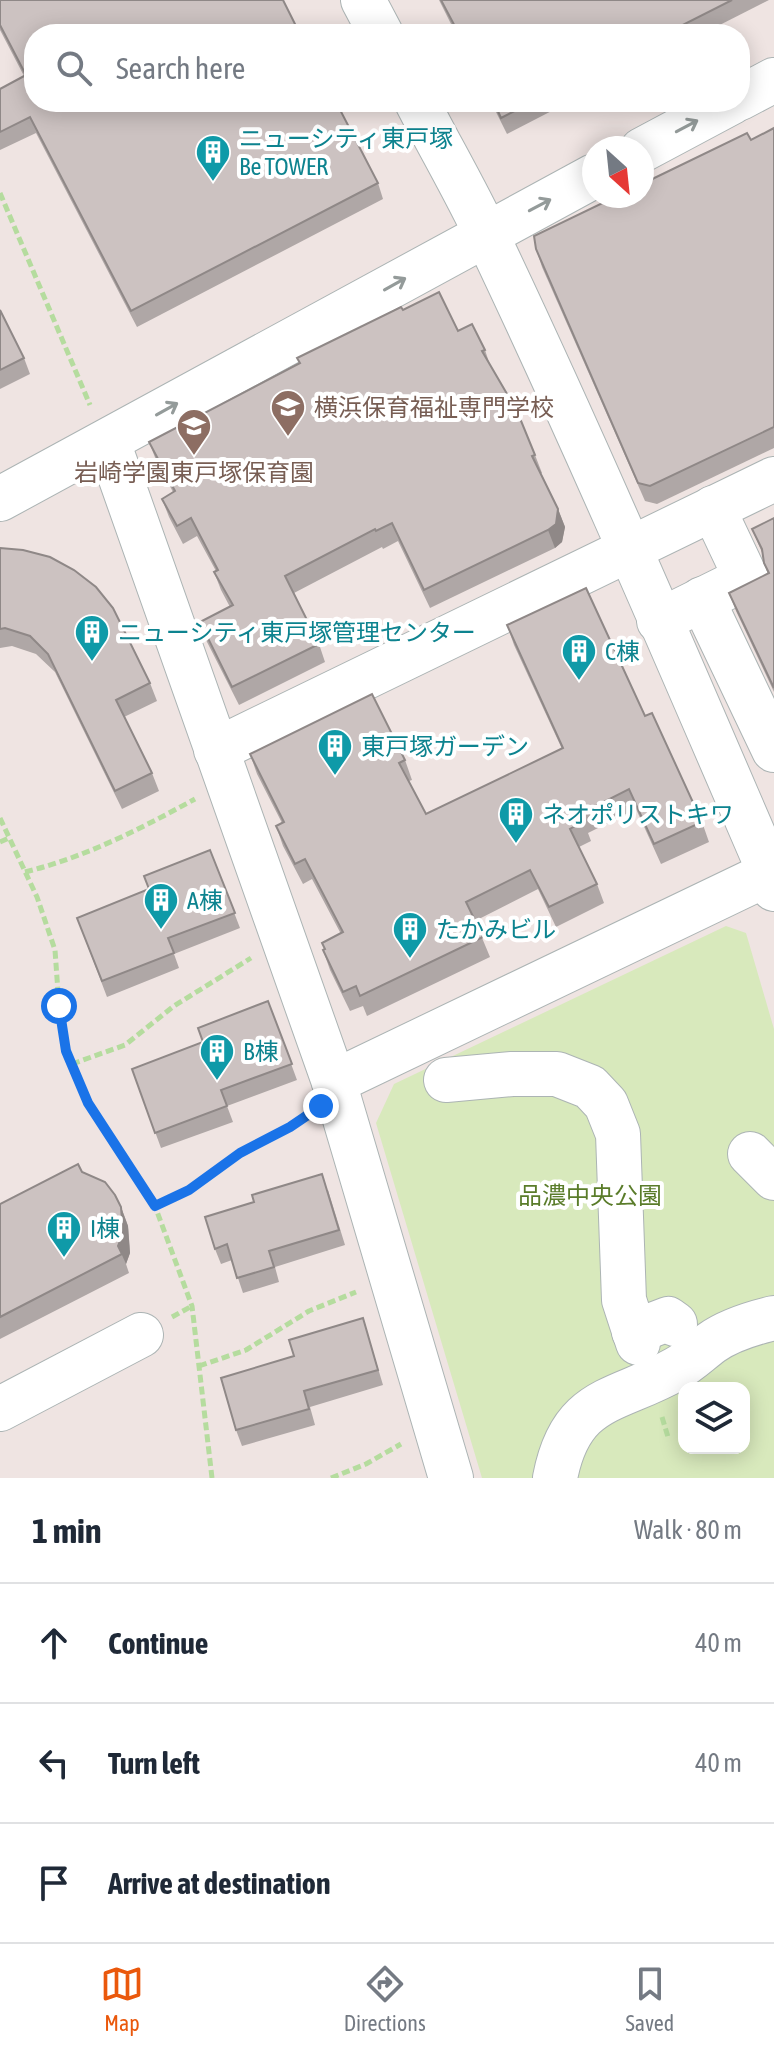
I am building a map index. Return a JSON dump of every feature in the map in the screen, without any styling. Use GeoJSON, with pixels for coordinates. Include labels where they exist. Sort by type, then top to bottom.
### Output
{"type":"FeatureCollection","features":[{"type":"Feature","properties":{"kind":"street"},"geometry":{"type":"LineString","coordinates":[[363,0],[376,24]]}},
{"type":"Feature","properties":{"kind":"street"},"geometry":{"type":"LineString","coordinates":[[750,93],[774,80]]}},
{"type":"Feature","properties":{"kind":"street"},"geometry":{"type":"LineString","coordinates":[[324,1096],[773,878],[659,621],[630,548],[486,233],[422,112]]}},
{"type":"Feature","properties":{"kind":"street"},"geometry":{"type":"LineString","coordinates":[[654,144],[713,112]]}},
{"type":"Feature","properties":{"kind":"street"},"geometry":{"type":"LineString","coordinates":[[0,499],[99,424],[582,182]]}},
{"type":"Feature","properties":{"kind":"street"},"geometry":{"type":"LineString","coordinates":[[99,424],[216,750],[324,1096],[451,1478]]}},
{"type":"Feature","properties":{"kind":"street"},"geometry":{"type":"LineString","coordinates":[[216,750],[774,479]]}},
{"type":"Feature","properties":{"kind":"street"},"geometry":{"type":"LineString","coordinates":[[659,621],[746,578],[713,508]]}},
{"type":"Feature","properties":{"kind":"street"},"geometry":{"type":"LineString","coordinates":[[702,599],[774,750]]}},
{"type":"Feature","properties":{"kind":"street"},"geometry":{"type":"LineString","coordinates":[[729,778],[774,766]]}},
{"type":"Feature","properties":{"kind":"street"},"geometry":{"type":"LineString","coordinates":[[446,1080],[512,1074],[557,1074],[590,1087],[606,1104],[616,1123],[637,1246],[624,1300],[676,1349]]}},
{"type":"Feature","properties":{"kind":"street"},"geometry":{"type":"LineString","coordinates":[[555,1478],[559,1459],[577,1424],[593,1407],[676,1349],[774,1318]]}},
{"type":"Feature","properties":{"kind":"street"},"geometry":{"type":"LineString","coordinates":[[0,1409],[141,1335]]}},
{"type":"Feature","properties":{"kind":"path"},"geometry":{"type":"LineString","coordinates":[[0,193],[99,424]]}},
{"type":"Feature","properties":{"kind":"path"},"geometry":{"type":"LineString","coordinates":[[25,872],[60,864],[106,845],[206,793]]}},
{"type":"Feature","properties":{"kind":"path"},"geometry":{"type":"LineString","coordinates":[[0,818],[37,897],[55,950],[59,1006],[71,1064],[88,1103],[155,1206],[192,1306],[212,1478]]}},
{"type":"Feature","properties":{"kind":"path"},"geometry":{"type":"LineString","coordinates":[[0,842],[9,838]]}},
{"type":"Feature","properties":{"kind":"path"},"geometry":{"type":"LineString","coordinates":[[71,1064],[125,1045],[174,1006],[257,954]]}},
{"type":"Feature","properties":{"kind":"path"},"geometry":{"type":"LineString","coordinates":[[155,1206],[189,1190],[240,1153],[290,1127],[324,1096]]}},
{"type":"Feature","properties":{"kind":"path"},"geometry":{"type":"LineString","coordinates":[[199,1366],[246,1350],[309,1311],[365,1288]]}},
{"type":"Feature","properties":{"kind":"path"},"geometry":{"type":"LineString","coordinates":[[331,1478],[366,1464],[408,1439]]}},
{"type":"Feature","properties":{"kind":"green space","name":"品濃中央公園"},"geometry":{"type":"Polygon","coordinates":[[[726,926],[746,933],[774,1029],[774,1478],[482,1478],[376,1123],[394,1084],[726,926]]]}},
{"type":"Feature","properties":{"kind":"building","name":"ニューシティ東戸塚 Be TOWER"},"geometry":{"type":"Polygon","coordinates":[[[0,0],[283,0],[295,24],[24,24],[24,71],[0,25],[0,0]]]}},
{"type":"Feature","properties":{"kind":"building"},"geometry":{"type":"Polygon","coordinates":[[[441,0],[732,0],[685,24],[454,24],[441,0]]]}},
{"type":"Feature","properties":{"kind":"building","name":"ニューシティ東戸塚 Be TOWER"},"geometry":{"type":"Polygon","coordinates":[[[24,76],[24,112],[341,112],[378,183],[131,311],[30,117],[0,132],[0,89],[24,76]]]}},
{"type":"Feature","properties":{"kind":"building"},"geometry":{"type":"Polygon","coordinates":[[[498,112],[513,112],[501,118],[498,112]]]}},
{"type":"Feature","properties":{"kind":"building"},"geometry":{"type":"Polygon","coordinates":[[[774,128],[774,427],[650,486],[638,483],[536,249],[534,236],[592,208],[654,208],[654,178],[747,133],[751,140],[774,128]]]}},
{"type":"Feature","properties":{"kind":"building"},"geometry":{"type":"Polygon","coordinates":[[[439,292],[458,331],[472,324],[485,350],[482,351],[517,411],[535,455],[532,456],[558,509],[556,524],[424,590],[392,523],[375,529],[285,576],[319,644],[232,687],[200,622],[233,605],[214,572],[218,570],[191,518],[177,526],[162,499],[175,491],[149,442],[300,363],[297,358],[401,307],[403,310],[439,292]]]}},
{"type":"Feature","properties":{"kind":"building"},"geometry":{"type":"Polygon","coordinates":[[[0,310],[24,358],[0,370],[0,310]]]}},
{"type":"Feature","properties":{"kind":"building"},"geometry":{"type":"Polygon","coordinates":[[[774,518],[774,688],[729,593],[769,573],[752,529],[774,518]]]}},
{"type":"Feature","properties":{"kind":"building","name":"ニューシティ東戸塚管理センター"},"geometry":{"type":"Polygon","coordinates":[[[0,548],[50,557],[96,587],[113,608],[150,683],[116,700],[152,773],[115,791],[48,654],[30,636],[0,629],[0,548]]]}},
{"type":"Feature","properties":{"kind":"building"},"geometry":{"type":"Polygon","coordinates":[[[586,588],[645,716],[652,713],[702,822],[654,844],[629,789],[580,814],[584,821],[570,829],[597,884],[549,907],[530,870],[466,902],[483,937],[360,996],[356,986],[343,992],[322,943],[343,932],[305,859],[295,864],[276,826],[284,822],[250,754],[372,694],[405,760],[399,763],[426,814],[563,748],[507,625],[586,588]]]}},
{"type":"Feature","properties":{"kind":"building","name":"A棟"},"geometry":{"type":"Polygon","coordinates":[[[210,850],[235,913],[168,938],[174,953],[102,981],[77,918],[149,889],[144,876],[210,850]]]}},
{"type":"Feature","properties":{"kind":"building","name":"B棟"},"geometry":{"type":"Polygon","coordinates":[[[268,1001],[292,1064],[221,1090],[227,1106],[155,1133],[132,1069],[203,1042],[198,1028],[268,1001]]]}},
{"type":"Feature","properties":{"kind":"building","name":"I棟"},"geometry":{"type":"Polygon","coordinates":[[[78,1164],[82,1172],[105,1182],[121,1207],[123,1234],[118,1246],[122,1254],[0,1317],[0,1204],[78,1164]]]}},
{"type":"Feature","properties":{"kind":"building"},"geometry":{"type":"Polygon","coordinates":[[[322,1174],[339,1230],[269,1251],[274,1267],[237,1278],[227,1244],[215,1249],[205,1217],[254,1202],[252,1195],[322,1174]]]}},
{"type":"Feature","properties":{"kind":"building"},"geometry":{"type":"Polygon","coordinates":[[[363,1318],[378,1370],[304,1391],[309,1409],[236,1430],[221,1378],[294,1356],[289,1340],[363,1318]]]}},
{"type":"Feature","properties":{"kind":"place","name":"ニューシティ東戸塚 Be TOWER"},"geometry":{"type":"Point","coordinates":[213,183]}},
{"type":"Feature","properties":{"kind":"place","name":"横浜保育福祉専門学校"},"geometry":{"type":"Point","coordinates":[288,438]}},
{"type":"Feature","properties":{"kind":"place","name":"岩崎学園東戸塚保育園"},"geometry":{"type":"Point","coordinates":[194,457]}},
{"type":"Feature","properties":{"kind":"place","name":"ニューシティ東戸塚管理センター"},"geometry":{"type":"Point","coordinates":[92,663]}},
{"type":"Feature","properties":{"kind":"place","name":"C棟"},"geometry":{"type":"Point","coordinates":[579,682]}},
{"type":"Feature","properties":{"kind":"place","name":"東戸塚ガーデン"},"geometry":{"type":"Point","coordinates":[335,777]}},
{"type":"Feature","properties":{"kind":"place","name":"ネオポリストキワ"},"geometry":{"type":"Point","coordinates":[516,845]}},
{"type":"Feature","properties":{"kind":"place","name":"A棟"},"geometry":{"type":"Point","coordinates":[161,931]}},
{"type":"Feature","properties":{"kind":"place","name":"たかみビル"},"geometry":{"type":"Point","coordinates":[410,960]}},
{"type":"Feature","properties":{"kind":"place","name":"B棟"},"geometry":{"type":"Point","coordinates":[217,1082]}},
{"type":"Feature","properties":{"kind":"place","name":"I棟"},"geometry":{"type":"Point","coordinates":[64,1259]}},
{"type":"Feature","properties":{"kind":"route"},"geometry":{"type":"LineString","coordinates":[[59,1006],[66,1051],[88,1103],[155,1206],[189,1190],[240,1153],[290,1127],[321,1106]]}}]}
